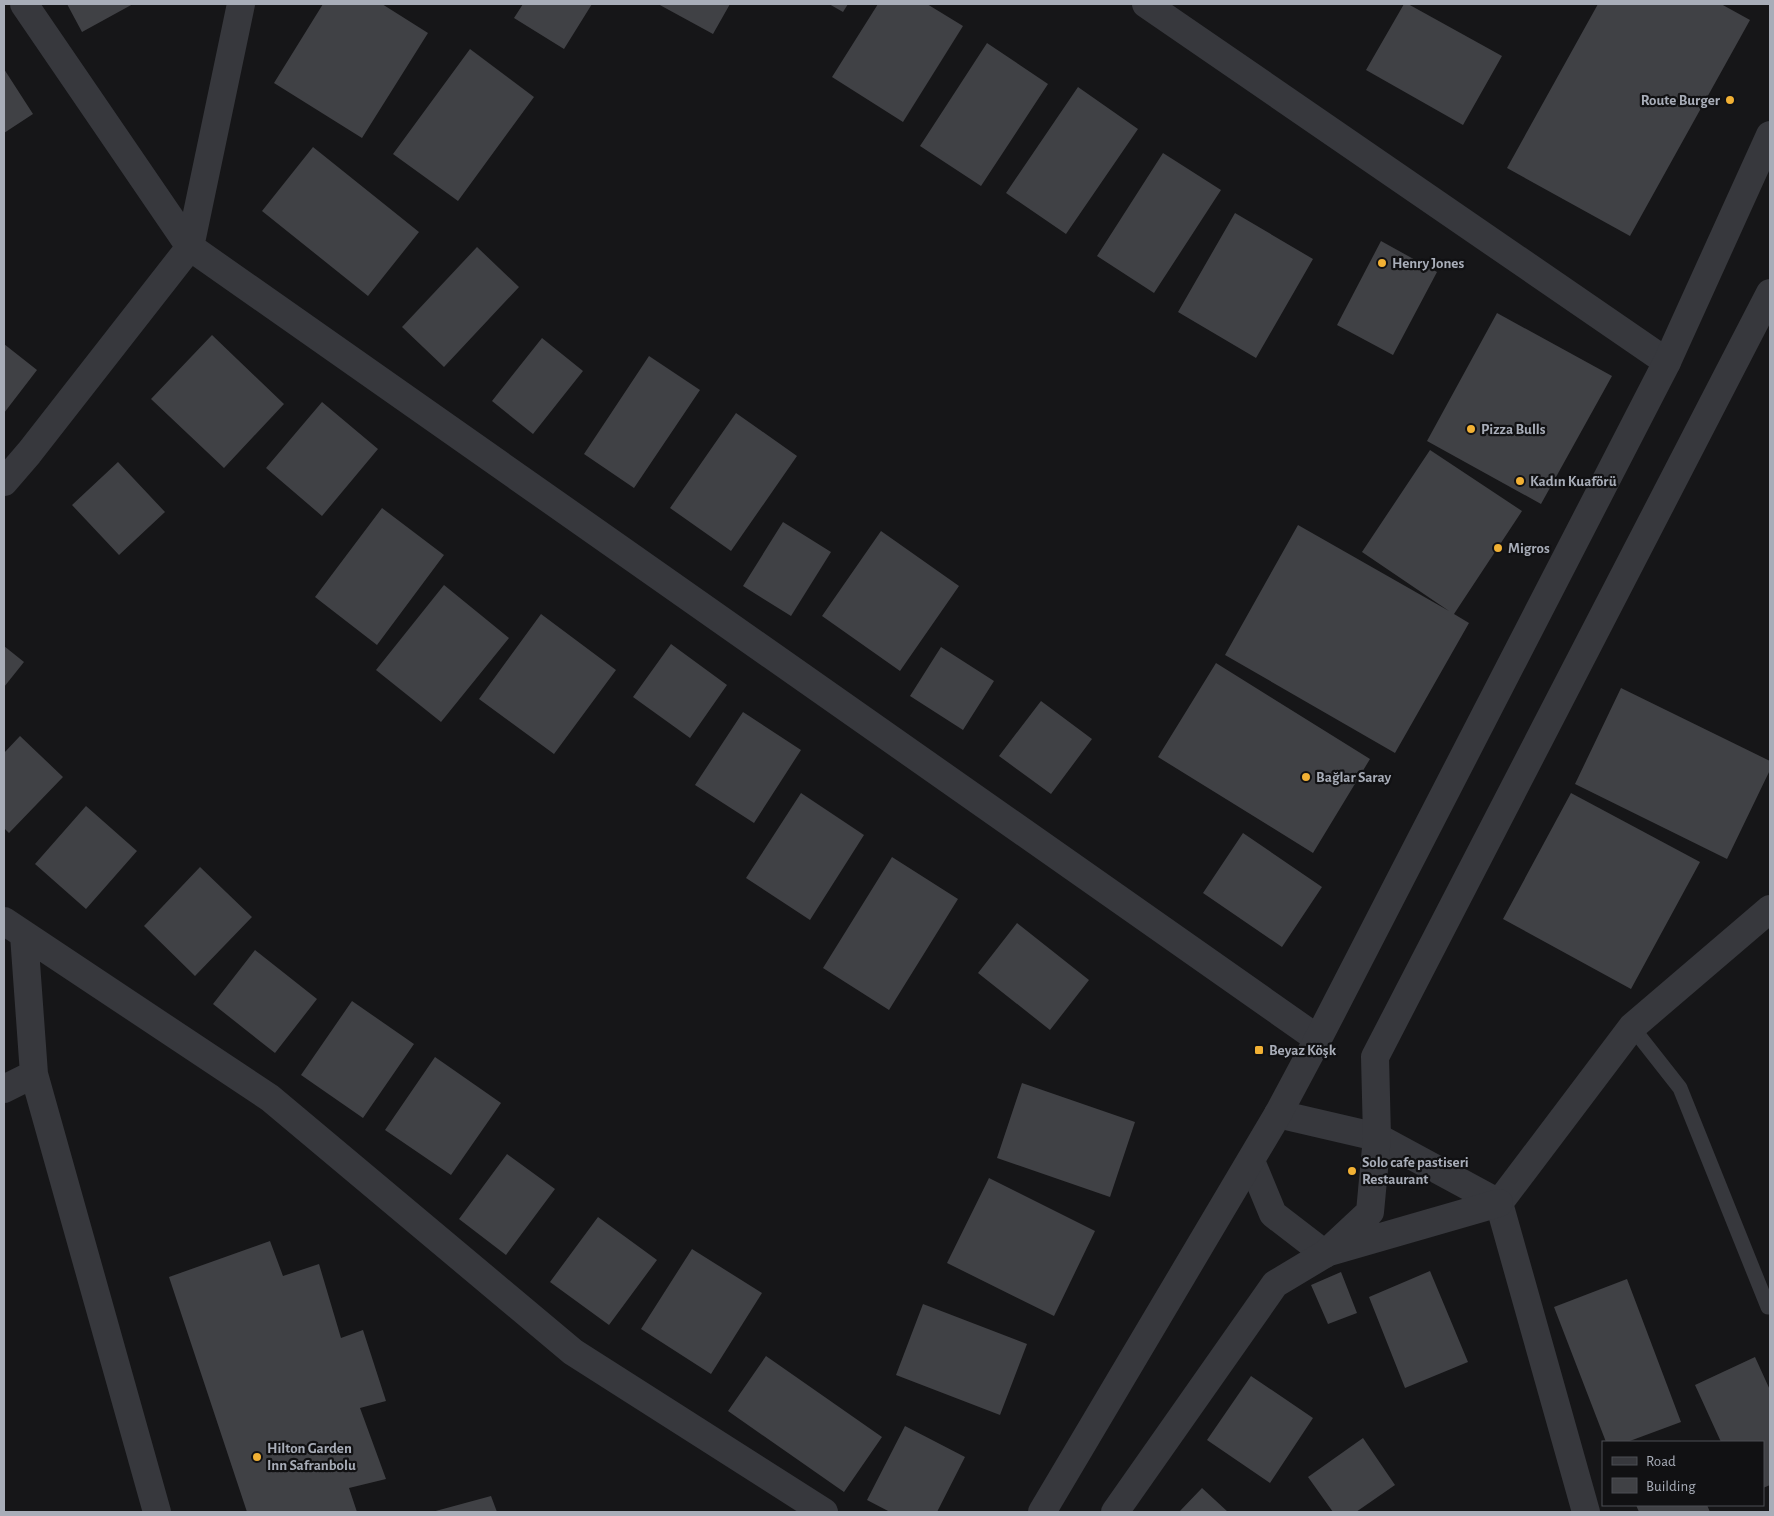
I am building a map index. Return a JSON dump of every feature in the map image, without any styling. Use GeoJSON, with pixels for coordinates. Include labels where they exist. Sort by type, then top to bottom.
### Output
{"type":"FeatureCollection","features":[{"type":"Feature","properties":{"kind":"street"},"geometry":{"type":"LineString","coordinates":[[24,4],[190,248],[1318,1039]]}},
{"type":"Feature","properties":{"kind":"street"},"geometry":{"type":"LineString","coordinates":[[4,482],[29,453],[190,248],[241,4]]}},
{"type":"Feature","properties":{"kind":"street"},"geometry":{"type":"LineString","coordinates":[[1146,4],[1667,362]]}},
{"type":"Feature","properties":{"kind":"street"},"geometry":{"type":"LineString","coordinates":[[1042,1512],[1251,1161],[1318,1039],[1667,362],[1770,135]]}},
{"type":"Feature","properties":{"kind":"street"},"geometry":{"type":"LineString","coordinates":[[1115,1512],[1275,1284],[1325,1254],[1370,1212],[1377,1137],[1375,1057],[1770,293]]}},
{"type":"Feature","properties":{"kind":"street"},"geometry":{"type":"LineString","coordinates":[[1325,1254],[1499,1204],[1632,1027],[1770,909]]}},
{"type":"Feature","properties":{"kind":"street"},"geometry":{"type":"LineString","coordinates":[[14,928],[34,1074],[157,1512]]}},
{"type":"Feature","properties":{"kind":"street"},"geometry":{"type":"LineString","coordinates":[[14,928],[270,1098],[574,1352],[824,1512]]}},
{"type":"Feature","properties":{"kind":"street"},"geometry":{"type":"LineString","coordinates":[[4,1088],[34,1074]]}},
{"type":"Feature","properties":{"kind":"street"},"geometry":{"type":"LineString","coordinates":[[1278,1114],[1377,1137],[1499,1204],[1586,1512]]}},
{"type":"Feature","properties":{"kind":"street"},"geometry":{"type":"LineString","coordinates":[[1251,1161],[1273,1214],[1325,1254]]}},
{"type":"Feature","properties":{"kind":"lane"},"geometry":{"type":"LineString","coordinates":[[1632,1027],[1680,1088],[1770,1309]]}},
{"type":"Feature","properties":{"kind":"building"},"geometry":{"type":"Polygon","coordinates":[[[67,4],[133,4],[82,32],[67,4]]]}},
{"type":"Feature","properties":{"kind":"building"},"geometry":{"type":"Polygon","coordinates":[[[323,4],[382,4],[428,33],[362,138],[274,83],[323,4]]]}},
{"type":"Feature","properties":{"kind":"building"},"geometry":{"type":"Polygon","coordinates":[[[523,4],[592,4],[564,49],[514,18],[523,4]]]}},
{"type":"Feature","properties":{"kind":"building"},"geometry":{"type":"Polygon","coordinates":[[[658,4],[730,4],[713,34],[658,4]]]}},
{"type":"Feature","properties":{"kind":"building"},"geometry":{"type":"Polygon","coordinates":[[[829,4],[848,4],[843,12],[829,4]]]}},
{"type":"Feature","properties":{"kind":"building"},"geometry":{"type":"Polygon","coordinates":[[[878,4],[927,4],[963,26],[903,122],[832,77],[878,4]]]}},
{"type":"Feature","properties":{"kind":"building"},"geometry":{"type":"Polygon","coordinates":[[[1404,4],[1408,4],[1502,56],[1463,125],[1366,70],[1404,4]]]}},
{"type":"Feature","properties":{"kind":"building"},"geometry":{"type":"Polygon","coordinates":[[[1598,4],[1721,4],[1750,20],[1630,236],[1507,168],[1598,4]]]}},
{"type":"Feature","properties":{"kind":"building"},"geometry":{"type":"Polygon","coordinates":[[[987,43],[1048,84],[981,186],[920,146],[987,43]]]}},
{"type":"Feature","properties":{"kind":"building"},"geometry":{"type":"Polygon","coordinates":[[[470,49],[534,97],[458,201],[393,154],[470,49]]]}},
{"type":"Feature","properties":{"kind":"building"},"geometry":{"type":"Polygon","coordinates":[[[4,69],[33,114],[4,133],[4,69]]]}},
{"type":"Feature","properties":{"kind":"building"},"geometry":{"type":"Polygon","coordinates":[[[1078,87],[1138,129],[1066,234],[1006,193],[1078,87]]]}},
{"type":"Feature","properties":{"kind":"building"},"geometry":{"type":"Polygon","coordinates":[[[313,147],[419,232],[368,296],[262,211],[313,147]]]}},
{"type":"Feature","properties":{"kind":"building"},"geometry":{"type":"Polygon","coordinates":[[[1163,153],[1221,190],[1154,293],[1097,256],[1163,153]]]}},
{"type":"Feature","properties":{"kind":"building"},"geometry":{"type":"Polygon","coordinates":[[[1235,213],[1313,259],[1256,358],[1178,312],[1235,213]]]}},
{"type":"Feature","properties":{"kind":"building"},"geometry":{"type":"Polygon","coordinates":[[[1381,241],[1437,272],[1393,355],[1337,325],[1381,241]]]}},
{"type":"Feature","properties":{"kind":"building"},"geometry":{"type":"Polygon","coordinates":[[[477,247],[519,287],[444,367],[402,327],[477,247]]]}},
{"type":"Feature","properties":{"kind":"building"},"geometry":{"type":"Polygon","coordinates":[[[1497,313],[1612,376],[1541,504],[1427,441],[1497,313]]]}},
{"type":"Feature","properties":{"kind":"building"},"geometry":{"type":"Polygon","coordinates":[[[212,335],[284,404],[224,468],[151,399],[212,335]]]}},
{"type":"Feature","properties":{"kind":"building"},"geometry":{"type":"Polygon","coordinates":[[[542,338],[583,371],[533,434],[492,401],[542,338]]]}},
{"type":"Feature","properties":{"kind":"building"},"geometry":{"type":"Polygon","coordinates":[[[4,344],[37,370],[4,413],[4,344]]]}},
{"type":"Feature","properties":{"kind":"building"},"geometry":{"type":"Polygon","coordinates":[[[649,356],[700,390],[634,488],[584,454],[649,356]]]}},
{"type":"Feature","properties":{"kind":"building"},"geometry":{"type":"Polygon","coordinates":[[[322,402],[378,449],[322,516],[266,468],[322,402]]]}},
{"type":"Feature","properties":{"kind":"building"},"geometry":{"type":"Polygon","coordinates":[[[736,413],[797,456],[731,551],[670,508],[736,413]]]}},
{"type":"Feature","properties":{"kind":"building"},"geometry":{"type":"Polygon","coordinates":[[[1430,450],[1522,511],[1454,614],[1469,623],[1395,753],[1225,655],[1298,525],[1449,611],[1362,552],[1430,450]]]}},
{"type":"Feature","properties":{"kind":"building"},"geometry":{"type":"Polygon","coordinates":[[[118,462],[165,512],[119,555],[72,505],[118,462]]]}},
{"type":"Feature","properties":{"kind":"building"},"geometry":{"type":"Polygon","coordinates":[[[382,508],[444,555],[377,645],[315,597],[382,508]]]}},
{"type":"Feature","properties":{"kind":"building"},"geometry":{"type":"Polygon","coordinates":[[[783,522],[831,552],[791,616],[743,586],[783,522]]]}},
{"type":"Feature","properties":{"kind":"building"},"geometry":{"type":"Polygon","coordinates":[[[881,531],[959,586],[900,671],[822,616],[881,531]]]}},
{"type":"Feature","properties":{"kind":"building"},"geometry":{"type":"Polygon","coordinates":[[[444,585],[509,638],[441,722],[376,670],[444,585]]]}},
{"type":"Feature","properties":{"kind":"building"},"geometry":{"type":"Polygon","coordinates":[[[541,614],[616,670],[554,754],[479,699],[541,614]]]}},
{"type":"Feature","properties":{"kind":"building"},"geometry":{"type":"Polygon","coordinates":[[[671,644],[727,685],[690,738],[633,697],[671,644]]]}},
{"type":"Feature","properties":{"kind":"building"},"geometry":{"type":"Polygon","coordinates":[[[4,646],[24,662],[4,687],[4,646]]]}},
{"type":"Feature","properties":{"kind":"building"},"geometry":{"type":"Polygon","coordinates":[[[941,647],[994,681],[963,730],[910,696],[941,647]]]}},
{"type":"Feature","properties":{"kind":"building"},"geometry":{"type":"Polygon","coordinates":[[[1216,663],[1370,759],[1313,853],[1158,757],[1216,663]]]}},
{"type":"Feature","properties":{"kind":"building"},"geometry":{"type":"Polygon","coordinates":[[[1621,688],[1770,761],[1770,770],[1727,859],[1575,784],[1621,688]]]}},
{"type":"Feature","properties":{"kind":"building"},"geometry":{"type":"Polygon","coordinates":[[[1041,701],[1092,739],[1051,794],[999,756],[1041,701]]]}},
{"type":"Feature","properties":{"kind":"building"},"geometry":{"type":"Polygon","coordinates":[[[743,712],[801,750],[754,823],[695,785],[743,712]]]}},
{"type":"Feature","properties":{"kind":"building"},"geometry":{"type":"Polygon","coordinates":[[[20,736],[63,777],[9,833],[4,828],[4,753],[20,736]]]}},
{"type":"Feature","properties":{"kind":"building"},"geometry":{"type":"Polygon","coordinates":[[[801,793],[864,835],[810,920],[746,878],[801,793]]]}},
{"type":"Feature","properties":{"kind":"building"},"geometry":{"type":"Polygon","coordinates":[[[1571,793],[1700,862],[1631,989],[1503,919],[1571,793]]]}},
{"type":"Feature","properties":{"kind":"building"},"geometry":{"type":"Polygon","coordinates":[[[86,806],[137,851],[86,909],[35,864],[86,806]]]}},
{"type":"Feature","properties":{"kind":"building"},"geometry":{"type":"Polygon","coordinates":[[[1243,833],[1322,887],[1282,947],[1203,893],[1243,833]]]}},
{"type":"Feature","properties":{"kind":"building"},"geometry":{"type":"Polygon","coordinates":[[[892,857],[958,899],[889,1010],[823,968],[892,857]]]}},
{"type":"Feature","properties":{"kind":"building"},"geometry":{"type":"Polygon","coordinates":[[[200,867],[252,917],[195,976],[144,926],[200,867]]]}},
{"type":"Feature","properties":{"kind":"building"},"geometry":{"type":"Polygon","coordinates":[[[1017,923],[1089,980],[1050,1030],[978,973],[1017,923]]]}},
{"type":"Feature","properties":{"kind":"building"},"geometry":{"type":"Polygon","coordinates":[[[255,950],[317,999],[275,1053],[213,1004],[255,950]]]}},
{"type":"Feature","properties":{"kind":"building"},"geometry":{"type":"Polygon","coordinates":[[[352,1001],[414,1044],[363,1118],[301,1075],[352,1001]]]}},
{"type":"Feature","properties":{"kind":"building"},"geometry":{"type":"Polygon","coordinates":[[[435,1057],[501,1103],[451,1175],[385,1130],[435,1057]]]}},
{"type":"Feature","properties":{"kind":"building"},"geometry":{"type":"Polygon","coordinates":[[[1022,1083],[1135,1122],[1110,1197],[997,1158],[1022,1083]]]}},
{"type":"Feature","properties":{"kind":"building"},"geometry":{"type":"Polygon","coordinates":[[[507,1154],[555,1189],[506,1255],[459,1219],[507,1154]]]}},
{"type":"Feature","properties":{"kind":"building"},"geometry":{"type":"Polygon","coordinates":[[[989,1178],[1095,1231],[1054,1316],[947,1263],[989,1178]]]}},
{"type":"Feature","properties":{"kind":"building"},"geometry":{"type":"Polygon","coordinates":[[[598,1217],[657,1260],[609,1325],[550,1282],[598,1217]]]}},
{"type":"Feature","properties":{"kind":"building"},"geometry":{"type":"Polygon","coordinates":[[[270,1241],[283,1276],[319,1264],[341,1338],[363,1330],[386,1401],[360,1408],[386,1479],[349,1488],[357,1512],[247,1512],[169,1277],[270,1241]]]}},
{"type":"Feature","properties":{"kind":"building"},"geometry":{"type":"Polygon","coordinates":[[[692,1249],[762,1293],[711,1374],[641,1329],[692,1249]]]}},
{"type":"Feature","properties":{"kind":"building"},"geometry":{"type":"Polygon","coordinates":[[[1430,1271],[1468,1362],[1405,1388],[1369,1297],[1430,1271]]]}},
{"type":"Feature","properties":{"kind":"building"},"geometry":{"type":"Polygon","coordinates":[[[1341,1272],[1357,1313],[1328,1324],[1311,1285],[1341,1272]]]}},
{"type":"Feature","properties":{"kind":"building"},"geometry":{"type":"Polygon","coordinates":[[[1627,1279],[1681,1422],[1630,1441],[1606,1441],[1554,1307],[1627,1279]]]}},
{"type":"Feature","properties":{"kind":"building"},"geometry":{"type":"Polygon","coordinates":[[[923,1304],[1027,1344],[1000,1415],[896,1375],[923,1304]]]}},
{"type":"Feature","properties":{"kind":"building"},"geometry":{"type":"Polygon","coordinates":[[[766,1356],[882,1437],[844,1492],[728,1411],[766,1356]]]}},
{"type":"Feature","properties":{"kind":"building"},"geometry":{"type":"Polygon","coordinates":[[[1755,1357],[1770,1390],[1770,1485],[1764,1488],[1764,1441],[1721,1441],[1695,1385],[1755,1357]]]}},
{"type":"Feature","properties":{"kind":"building"},"geometry":{"type":"Polygon","coordinates":[[[1251,1376],[1313,1418],[1270,1483],[1207,1440],[1251,1376]]]}},
{"type":"Feature","properties":{"kind":"building"},"geometry":{"type":"Polygon","coordinates":[[[905,1426],[965,1457],[937,1512],[890,1512],[867,1500],[905,1426]]]}},
{"type":"Feature","properties":{"kind":"building"},"geometry":{"type":"Polygon","coordinates":[[[1363,1438],[1395,1485],[1356,1512],[1333,1512],[1308,1477],[1363,1438]]]}},
{"type":"Feature","properties":{"kind":"building"},"geometry":{"type":"Polygon","coordinates":[[[1202,1488],[1228,1512],[1179,1512],[1202,1488]]]}},
{"type":"Feature","properties":{"kind":"building"},"geometry":{"type":"Polygon","coordinates":[[[491,1496],[497,1512],[432,1512],[491,1496]]]}},
{"type":"Feature","properties":{"kind":"building"},"geometry":{"type":"Polygon","coordinates":[[[1636,1506],[1707,1506],[1710,1512],[1639,1512],[1636,1506]]]}},
{"type":"Feature","properties":{"kind":"place","name":"Route Burger"},"geometry":{"type":"Point","coordinates":[1730,100]}},
{"type":"Feature","properties":{"kind":"place","name":"Henry Jones"},"geometry":{"type":"Point","coordinates":[1382,263]}},
{"type":"Feature","properties":{"kind":"place","name":"Pizza Bulls"},"geometry":{"type":"Point","coordinates":[1471,429]}},
{"type":"Feature","properties":{"kind":"place","name":"Kadın Kuaförü"},"geometry":{"type":"Point","coordinates":[1520,481]}},
{"type":"Feature","properties":{"kind":"place","name":"Migros"},"geometry":{"type":"Point","coordinates":[1498,548]}},
{"type":"Feature","properties":{"kind":"place","name":"Bağlar Saray"},"geometry":{"type":"Point","coordinates":[1306,777]}},
{"type":"Feature","properties":{"kind":"place","name":"Beyaz Köşk"},"geometry":{"type":"Point","coordinates":[1259,1050]}},
{"type":"Feature","properties":{"kind":"place","name":"Solo cafe pastiseri Restaurant"},"geometry":{"type":"Point","coordinates":[1352,1171]}},
{"type":"Feature","properties":{"kind":"place","name":"Hilton Garden Inn Safranbolu"},"geometry":{"type":"Point","coordinates":[257,1457]}}]}
